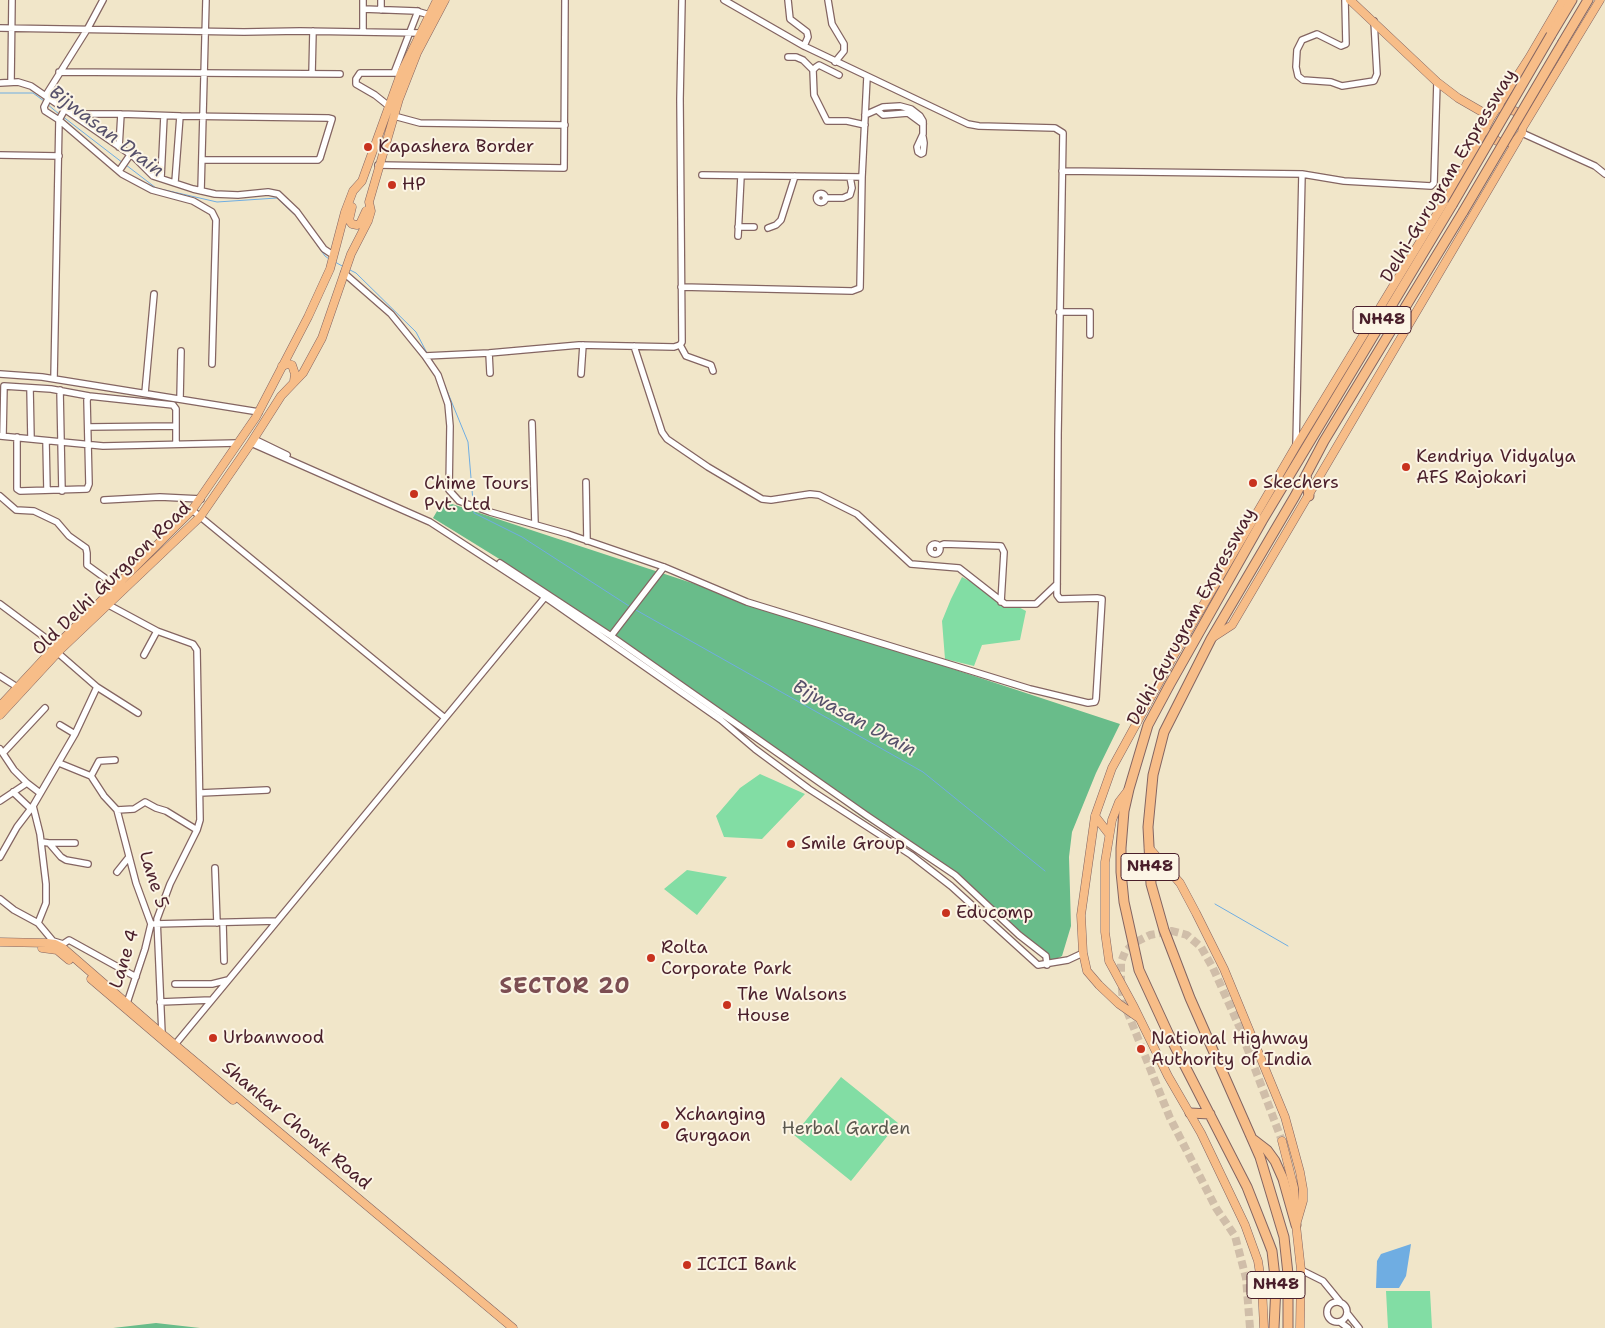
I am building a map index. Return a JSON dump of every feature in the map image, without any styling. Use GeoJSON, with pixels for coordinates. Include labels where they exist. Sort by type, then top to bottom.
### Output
{"type":"FeatureCollection","features":[{"type":"Feature","properties":{"kind":"highway","name":"Delhi-Gurugram Expressway"},"geometry":{"type":"LineString","coordinates":[[1274,1328],[1276,1286],[1272,1252],[1247,1187],[1168,1034],[1139,970],[1124,902],[1121,872],[1120,848],[1124,811],[1148,725],[1170,684],[1299,458],[1452,205],[1572,0]]}},
{"type":"Feature","properties":{"kind":"highway","name":"Delhi-Gurugram Expressway"},"geometry":{"type":"LineString","coordinates":[[1288,1328],[1288,1274],[1284,1237],[1260,1157],[1208,1040],[1164,930],[1151,884],[1148,827],[1153,775],[1164,732],[1212,638],[1324,441],[1463,212],[1588,0]]}},
{"type":"Feature","properties":{"kind":"highway"},"geometry":{"type":"LineString","coordinates":[[1306,475],[1309,496]]}},
{"type":"Feature","properties":{"kind":"highway"},"geometry":{"type":"LineString","coordinates":[[1190,1113],[1210,1114]]}},
{"type":"Feature","properties":{"kind":"highway"},"geometry":{"type":"LineString","coordinates":[[1252,1138],[1267,1150],[1275,1161],[1283,1179],[1296,1225]]}},
{"type":"Feature","properties":{"kind":"main road","name":"Old Delhi Gurgaon Road"},"geometry":{"type":"LineString","coordinates":[[0,706],[17,687],[104,603],[200,516],[253,441],[281,396],[303,373],[322,338],[356,242],[368,222],[371,211],[369,202],[378,165],[437,0]]}},
{"type":"Feature","properties":{"kind":"main road","name":"Old Delhi Gurgaon Road"},"geometry":{"type":"LineString","coordinates":[[104,603],[116,586],[201,500],[259,412],[308,317],[330,269],[345,212],[354,191],[362,181],[390,107],[398,73],[420,33],[445,0]]}},
{"type":"Feature","properties":{"kind":"main road"},"geometry":{"type":"LineString","coordinates":[[1350,0],[1437,82],[1465,103],[1491,118]]}},
{"type":"Feature","properties":{"kind":"main road"},"geometry":{"type":"LineString","coordinates":[[1139,1018],[1119,1004],[1099,985],[1087,971],[1083,953],[1082,908],[1095,816],[1112,768],[1130,732],[1296,446],[1463,171],[1491,118],[1563,0]]}},
{"type":"Feature","properties":{"kind":"main road"},"geometry":{"type":"LineString","coordinates":[[1212,638],[1232,625],[1600,0]]}},
{"type":"Feature","properties":{"kind":"main road"},"geometry":{"type":"LineString","coordinates":[[1529,58],[1528,68],[1534,78],[1543,80],[1554,76]]}},
{"type":"Feature","properties":{"kind":"main road"},"geometry":{"type":"LineString","coordinates":[[1502,109],[1515,111],[1520,116],[1521,133],[1510,143],[1503,144],[1497,141],[1489,130],[1491,118],[1502,109]]}},
{"type":"Feature","properties":{"kind":"main road"},"geometry":{"type":"LineString","coordinates":[[1463,171],[1468,168],[1476,171],[1488,179],[1491,184]]}},
{"type":"Feature","properties":{"kind":"main road"},"geometry":{"type":"LineString","coordinates":[[362,181],[349,215],[349,220],[352,224],[360,224],[369,202]]}},
{"type":"Feature","properties":{"kind":"main road"},"geometry":{"type":"LineString","coordinates":[[282,366],[292,365],[295,374],[293,383]]}},
{"type":"Feature","properties":{"kind":"main road","name":"Old Delhi Gurgaon Road"},"geometry":{"type":"LineString","coordinates":[[0,715],[58,649]]}},
{"type":"Feature","properties":{"kind":"main road"},"geometry":{"type":"LineString","coordinates":[[1129,789],[1119,802],[1109,834],[1105,862],[1105,932],[1109,961],[1168,1076],[1190,1113],[1245,1226],[1258,1261],[1262,1287],[1264,1328]]}},
{"type":"Feature","properties":{"kind":"main road"},"geometry":{"type":"LineString","coordinates":[[1095,816],[1109,834]]}},
{"type":"Feature","properties":{"kind":"main road"},"geometry":{"type":"LineString","coordinates":[[1149,848],[1180,883],[1196,913],[1224,969],[1285,1117],[1303,1189],[1303,1202],[1296,1225]]}},
{"type":"Feature","properties":{"kind":"main road","name":"Shankar Chowk Road"},"geometry":{"type":"LineString","coordinates":[[0,942],[55,944],[63,948],[162,1034],[173,1046],[507,1328]]}},
{"type":"Feature","properties":{"kind":"main road","name":"Shankar Chowk Road"},"geometry":{"type":"LineString","coordinates":[[0,946],[56,950],[513,1328]]}},
{"type":"Feature","properties":{"kind":"main road"},"geometry":{"type":"LineString","coordinates":[[1282,1141],[1297,1201],[1296,1225],[1301,1270],[1300,1328]]}},
{"type":"Feature","properties":{"kind":"street"},"geometry":{"type":"LineString","coordinates":[[11,82],[12,0]]}},
{"type":"Feature","properties":{"kind":"street"},"geometry":{"type":"LineString","coordinates":[[103,0],[88,28],[59,72],[47,97],[44,107],[45,111],[59,119],[120,170],[152,190],[191,194],[201,191],[223,195],[268,192],[278,194],[297,212],[324,249],[333,258]]}},
{"type":"Feature","properties":{"kind":"street"},"geometry":{"type":"LineString","coordinates":[[201,191],[206,0]]}},
{"type":"Feature","properties":{"kind":"street"},"geometry":{"type":"LineString","coordinates":[[363,0],[363,32]]}},
{"type":"Feature","properties":{"kind":"street"},"geometry":{"type":"LineString","coordinates":[[381,0],[381,10]]}},
{"type":"Feature","properties":{"kind":"street"},"geometry":{"type":"LineString","coordinates":[[378,165],[562,168],[565,165],[565,0]]}},
{"type":"Feature","properties":{"kind":"street"},"geometry":{"type":"LineString","coordinates":[[682,0],[680,99],[682,342],[680,345],[686,356],[711,364],[714,371]]}},
{"type":"Feature","properties":{"kind":"street"},"geometry":{"type":"LineString","coordinates":[[346,269],[391,314],[425,356],[438,376],[448,404],[450,426],[449,490],[459,501],[664,567],[747,602],[1022,686],[1075,701],[1092,703],[1096,699],[1103,603],[1102,600],[1097,598],[1058,598],[1057,584],[1059,312],[1064,137],[1060,129],[968,124],[835,62],[724,0]]}},
{"type":"Feature","properties":{"kind":"street"},"geometry":{"type":"LineString","coordinates":[[788,0],[790,19],[807,32],[808,37],[804,46]]}},
{"type":"Feature","properties":{"kind":"street"},"geometry":{"type":"LineString","coordinates":[[828,0],[831,20],[844,44],[844,51],[835,62]]}},
{"type":"Feature","properties":{"kind":"street"},"geometry":{"type":"LineString","coordinates":[[1345,0],[1346,44],[1341,46],[1316,34],[1302,40],[1299,45],[1296,67],[1300,78],[1307,81],[1331,82],[1342,86],[1374,81],[1377,74],[1374,21]]}},
{"type":"Feature","properties":{"kind":"street"},"geometry":{"type":"LineString","coordinates":[[363,9],[418,11],[432,15]]}},
{"type":"Feature","properties":{"kind":"street"},"geometry":{"type":"LineString","coordinates":[[390,107],[375,95],[356,84],[355,81],[360,73],[398,73],[418,11]]}},
{"type":"Feature","properties":{"kind":"street"},"geometry":{"type":"LineString","coordinates":[[0,28],[420,33]]}},
{"type":"Feature","properties":{"kind":"street"},"geometry":{"type":"LineString","coordinates":[[312,74],[313,31]]}},
{"type":"Feature","properties":{"kind":"street"},"geometry":{"type":"LineString","coordinates":[[788,57],[796,57],[803,60],[813,70]]}},
{"type":"Feature","properties":{"kind":"street"},"geometry":{"type":"LineString","coordinates":[[839,75],[819,66],[816,66],[813,70],[813,93],[822,108],[825,118],[827,121],[847,121],[865,125]]}},
{"type":"Feature","properties":{"kind":"street"},"geometry":{"type":"LineString","coordinates":[[59,72],[340,74]]}},
{"type":"Feature","properties":{"kind":"street"},"geometry":{"type":"LineString","coordinates":[[681,287],[856,291],[861,285],[862,177],[867,77]]}},
{"type":"Feature","properties":{"kind":"street"},"geometry":{"type":"LineString","coordinates":[[1062,170],[1302,174],[1344,181],[1431,186],[1434,183],[1437,82]]}},
{"type":"Feature","properties":{"kind":"street"},"geometry":{"type":"LineString","coordinates":[[0,83],[24,83],[73,114],[119,147],[149,173],[175,182],[212,212],[216,220],[212,364]]}},
{"type":"Feature","properties":{"kind":"street"},"geometry":{"type":"LineString","coordinates":[[865,115],[893,106],[906,108],[920,116],[923,124],[923,137]]}},
{"type":"Feature","properties":{"kind":"street"},"geometry":{"type":"LineString","coordinates":[[54,379],[59,119],[64,110]]}},
{"type":"Feature","properties":{"kind":"street"},"geometry":{"type":"LineString","coordinates":[[73,114],[328,118],[333,121],[318,160],[202,160]]}},
{"type":"Feature","properties":{"kind":"street"},"geometry":{"type":"LineString","coordinates":[[119,147],[121,114]]}},
{"type":"Feature","properties":{"kind":"street"},"geometry":{"type":"LineString","coordinates":[[161,178],[164,116]]}},
{"type":"Feature","properties":{"kind":"street"},"geometry":{"type":"LineString","coordinates":[[175,182],[180,116]]}},
{"type":"Feature","properties":{"kind":"street"},"geometry":{"type":"LineString","coordinates":[[394,116],[420,123],[565,125]]}},
{"type":"Feature","properties":{"kind":"street"},"geometry":{"type":"LineString","coordinates":[[1521,133],[1595,166],[1605,174]]}},
{"type":"Feature","properties":{"kind":"street"},"geometry":{"type":"LineString","coordinates":[[0,155],[59,156]]}},
{"type":"Feature","properties":{"kind":"street"},"geometry":{"type":"LineString","coordinates":[[120,170],[130,156]]}},
{"type":"Feature","properties":{"kind":"street"},"geometry":{"type":"LineString","coordinates":[[1296,446],[1302,174]]}},
{"type":"Feature","properties":{"kind":"street"},"geometry":{"type":"LineString","coordinates":[[702,175],[862,177]]}},
{"type":"Feature","properties":{"kind":"street"},"geometry":{"type":"LineString","coordinates":[[738,236],[741,176]]}},
{"type":"Feature","properties":{"kind":"street"},"geometry":{"type":"LineString","coordinates":[[768,228],[776,225],[781,220],[795,176]]}},
{"type":"Feature","properties":{"kind":"street"},"geometry":{"type":"LineString","coordinates":[[826,198],[843,198],[850,195],[852,188],[850,177]]}},
{"type":"Feature","properties":{"kind":"street"},"geometry":{"type":"LineString","coordinates":[[738,227],[754,227]]}},
{"type":"Feature","properties":{"kind":"street"},"geometry":{"type":"LineString","coordinates":[[145,393],[154,294]]}},
{"type":"Feature","properties":{"kind":"street"},"geometry":{"type":"LineString","coordinates":[[1059,312],[1090,312],[1090,335]]}},
{"type":"Feature","properties":{"kind":"street"},"geometry":{"type":"LineString","coordinates":[[425,356],[490,353],[582,345],[674,347],[680,345]]}},
{"type":"Feature","properties":{"kind":"street"},"geometry":{"type":"LineString","coordinates":[[581,374],[582,345]]}},
{"type":"Feature","properties":{"kind":"street"},"geometry":{"type":"LineString","coordinates":[[634,346],[662,432],[667,439],[708,467],[762,498],[771,500],[814,494],[825,497],[861,518],[911,564],[959,568],[1001,602],[1009,605],[1036,604],[1057,584]]}},
{"type":"Feature","properties":{"kind":"street"},"geometry":{"type":"LineString","coordinates":[[180,399],[181,351]]}},
{"type":"Feature","properties":{"kind":"street"},"geometry":{"type":"LineString","coordinates":[[490,353],[490,373]]}},
{"type":"Feature","properties":{"kind":"street"},"geometry":{"type":"LineString","coordinates":[[0,374],[54,379],[259,412]]}},
{"type":"Feature","properties":{"kind":"street"},"geometry":{"type":"LineString","coordinates":[[176,444],[175,407],[173,406],[89,396],[60,390],[4,386],[2,436],[103,446],[238,443]]}},
{"type":"Feature","properties":{"kind":"street"},"geometry":{"type":"LineString","coordinates":[[30,388],[31,439]]}},
{"type":"Feature","properties":{"kind":"street"},"geometry":{"type":"LineString","coordinates":[[60,390],[62,490]]}},
{"type":"Feature","properties":{"kind":"street"},"geometry":{"type":"LineString","coordinates":[[17,437],[18,490],[85,490],[89,487],[87,400],[89,396]]}},
{"type":"Feature","properties":{"kind":"street"},"geometry":{"type":"LineString","coordinates":[[532,423],[535,524]]}},
{"type":"Feature","properties":{"kind":"street"},"geometry":{"type":"LineString","coordinates":[[88,427],[176,426]]}},
{"type":"Feature","properties":{"kind":"street"},"geometry":{"type":"LineString","coordinates":[[46,440],[46,490]]}},
{"type":"Feature","properties":{"kind":"street"},"geometry":{"type":"LineString","coordinates":[[253,441],[426,516],[546,596],[721,720],[755,749],[809,789],[911,855],[951,886],[1038,965],[1068,960],[1083,953]]}},
{"type":"Feature","properties":{"kind":"street"},"geometry":{"type":"LineString","coordinates":[[586,482],[587,541]]}},
{"type":"Feature","properties":{"kind":"street"},"geometry":{"type":"LineString","coordinates":[[0,496],[19,512],[34,511],[58,522],[69,536],[86,548],[86,563],[88,566],[116,586]]}},
{"type":"Feature","properties":{"kind":"street"},"geometry":{"type":"LineString","coordinates":[[104,500],[160,497],[201,500]]}},
{"type":"Feature","properties":{"kind":"street"},"geometry":{"type":"LineString","coordinates":[[192,510],[445,718]]}},
{"type":"Feature","properties":{"kind":"street"},"geometry":{"type":"LineString","coordinates":[[939,546],[944,544],[1001,546],[1004,552],[1001,602]]}},
{"type":"Feature","properties":{"kind":"street"},"geometry":{"type":"LineString","coordinates":[[611,636],[664,567]]}},
{"type":"Feature","properties":{"kind":"street"},"geometry":{"type":"LineString","coordinates":[[546,596],[611,636],[866,815],[956,875],[1019,935],[1043,952],[1048,959],[1047,964]]}},
{"type":"Feature","properties":{"kind":"street"},"geometry":{"type":"LineString","coordinates":[[173,1046],[546,596]]}},
{"type":"Feature","properties":{"kind":"street"},"geometry":{"type":"LineString","coordinates":[[104,603],[157,631],[144,655]]}},
{"type":"Feature","properties":{"kind":"street"},"geometry":{"type":"LineString","coordinates":[[0,604],[58,649],[97,687],[138,713]]}},
{"type":"Feature","properties":{"kind":"street","name":"Lane 4"},"geometry":{"type":"LineString","coordinates":[[127,1003],[149,936],[170,884],[197,830],[200,820],[197,650],[193,644],[157,631]]}},
{"type":"Feature","properties":{"kind":"street"},"geometry":{"type":"LineString","coordinates":[[0,676],[17,687]]}},
{"type":"Feature","properties":{"kind":"street"},"geometry":{"type":"LineString","coordinates":[[0,857],[17,827],[32,808],[60,763],[76,734],[97,687]]}},
{"type":"Feature","properties":{"kind":"street"},"geometry":{"type":"LineString","coordinates":[[40,793],[14,770],[1,751],[45,708]]}},
{"type":"Feature","properties":{"kind":"street"},"geometry":{"type":"LineString","coordinates":[[60,725],[76,734]]}},
{"type":"Feature","properties":{"kind":"street"},"geometry":{"type":"LineString","coordinates":[[60,763],[91,776],[99,761],[115,760]]}},
{"type":"Feature","properties":{"kind":"street","name":"Lane 5"},"geometry":{"type":"LineString","coordinates":[[91,776],[120,816],[128,857],[136,883],[154,924],[162,1034]]}},
{"type":"Feature","properties":{"kind":"street"},"geometry":{"type":"LineString","coordinates":[[0,801],[27,783]]}},
{"type":"Feature","properties":{"kind":"street"},"geometry":{"type":"LineString","coordinates":[[200,793],[267,790]]}},
{"type":"Feature","properties":{"kind":"street"},"geometry":{"type":"LineString","coordinates":[[14,792],[32,808],[42,842],[46,903],[38,923]]}},
{"type":"Feature","properties":{"kind":"street"},"geometry":{"type":"LineString","coordinates":[[117,810],[134,808],[145,802],[166,811],[197,830]]}},
{"type":"Feature","properties":{"kind":"street"},"geometry":{"type":"LineString","coordinates":[[42,842],[75,843]]}},
{"type":"Feature","properties":{"kind":"street"},"geometry":{"type":"LineString","coordinates":[[49,843],[66,860],[88,864]]}},
{"type":"Feature","properties":{"kind":"street"},"geometry":{"type":"LineString","coordinates":[[117,872],[128,857]]}},
{"type":"Feature","properties":{"kind":"street"},"geometry":{"type":"LineString","coordinates":[[215,868],[224,961]]}},
{"type":"Feature","properties":{"kind":"street"},"geometry":{"type":"LineString","coordinates":[[0,899],[14,910],[38,923],[53,941],[63,944],[69,940],[136,977]]}},
{"type":"Feature","properties":{"kind":"street"},"geometry":{"type":"LineString","coordinates":[[154,924],[277,921]]}},
{"type":"Feature","properties":{"kind":"street"},"geometry":{"type":"LineString","coordinates":[[175,984],[212,984],[228,980]]}},
{"type":"Feature","properties":{"kind":"street"},"geometry":{"type":"LineString","coordinates":[[160,1002],[208,1002],[212,1000]]}},
{"type":"Feature","properties":{"kind":"street"},"geometry":{"type":"LineString","coordinates":[[1301,1270],[1323,1281],[1346,1307],[1347,1313],[1359,1328]]}},
{"type":"Feature","properties":{"kind":"street"},"geometry":{"type":"LineString","coordinates":[[1341,1303],[1332,1303],[1328,1307],[1327,1313],[1331,1321],[1340,1322],[1348,1328]]}},
{"type":"Feature","properties":{"kind":"street"},"geometry":{"type":"LineString","coordinates":[[1340,1322],[1344,1320],[1347,1313]]}},
{"type":"Feature","properties":{"kind":"green space"},"geometry":{"type":"Polygon","coordinates":[[[443,501],[1120,724],[1096,773],[1072,832],[1069,857],[1071,926],[1062,956],[1049,963],[942,867],[863,818],[731,721],[501,560],[433,518],[443,501]]]}},
{"type":"Feature","properties":{"kind":"green space"},"geometry":{"type":"Polygon","coordinates":[[[962,577],[1026,611],[1020,640],[982,645],[974,666],[945,659],[942,621],[962,577]]]}},
{"type":"Feature","properties":{"kind":"green space"},"geometry":{"type":"Polygon","coordinates":[[[760,774],[805,794],[762,839],[724,837],[716,816],[740,788],[760,774]]]}},
{"type":"Feature","properties":{"kind":"green space"},"geometry":{"type":"Polygon","coordinates":[[[687,870],[727,877],[697,915],[664,889],[687,870]]]}},
{"type":"Feature","properties":{"kind":"green space","name":"Herbal Garden"},"geometry":{"type":"Polygon","coordinates":[[[841,1077],[898,1123],[851,1181],[794,1135],[841,1077]]]}},
{"type":"Feature","properties":{"kind":"green space"},"geometry":{"type":"Polygon","coordinates":[[[1386,1291],[1430,1291],[1432,1328],[1388,1328],[1386,1291]]]}},
{"type":"Feature","properties":{"kind":"green space"},"geometry":{"type":"Polygon","coordinates":[[[156,1323],[200,1328],[113,1328],[156,1323]]]}},
{"type":"Feature","properties":{"kind":"water"},"geometry":{"type":"Polygon","coordinates":[[[1411,1244],[1406,1276],[1399,1288],[1376,1288],[1377,1261],[1381,1254],[1411,1244]]]}},
{"type":"Feature","properties":{"kind":"waterway","name":"Bijwasan Drain"},"geometry":{"type":"LineString","coordinates":[[0,93],[33,93],[44,101]]}},
{"type":"Feature","properties":{"kind":"waterway","name":"Bijwasan Drain"},"geometry":{"type":"LineString","coordinates":[[47,104],[59,114]]}},
{"type":"Feature","properties":{"kind":"waterway","name":"Bijwasan Drain"},"geometry":{"type":"LineString","coordinates":[[62,116],[123,163]]}},
{"type":"Feature","properties":{"kind":"waterway","name":"Bijwasan Drain"},"geometry":{"type":"LineString","coordinates":[[126,165],[156,188],[217,202],[277,198],[297,217]]}},
{"type":"Feature","properties":{"kind":"waterway","name":"Bijwasan Drain"},"geometry":{"type":"LineString","coordinates":[[317,245],[329,259]]}},
{"type":"Feature","properties":{"kind":"waterway","name":"Bijwasan Drain"},"geometry":{"type":"LineString","coordinates":[[335,262],[344,267]]}},
{"type":"Feature","properties":{"kind":"waterway","name":"Bijwasan Drain"},"geometry":{"type":"LineString","coordinates":[[350,270],[356,273],[416,332],[427,353]]}},
{"type":"Feature","properties":{"kind":"waterway","name":"Bijwasan Drain"},"geometry":{"type":"LineString","coordinates":[[432,360],[436,368]]}},
{"type":"Feature","properties":{"kind":"waterway","name":"Bijwasan Drain"},"geometry":{"type":"LineString","coordinates":[[441,376],[468,442],[473,502]]}},
{"type":"Feature","properties":{"kind":"waterway","name":"Bijwasan Drain"},"geometry":{"type":"LineString","coordinates":[[474,510],[474,513],[522,537],[629,606]]}},
{"type":"Feature","properties":{"kind":"waterway","name":"Bijwasan Drain"},"geometry":{"type":"LineString","coordinates":[[636,610],[923,772],[1045,871]]}},
{"type":"Feature","properties":{"kind":"waterway","name":"Bijwasan Drain"},"geometry":{"type":"LineString","coordinates":[[1215,904],[1288,946]]}},
{"type":"Feature","properties":{"kind":"tunnel"},"geometry":{"type":"LineString","coordinates":[[1250,1328],[1246,1278],[1235,1236],[1216,1208],[1170,1118],[1123,1001],[1121,962],[1125,952],[1134,943],[1150,935],[1172,931],[1187,935],[1201,947],[1213,968],[1239,1026],[1282,1141]]}},
{"type":"Feature","properties":{"kind":"place","name":"Kapashera Border"},"geometry":{"type":"Point","coordinates":[368,147]}},
{"type":"Feature","properties":{"kind":"place","name":"HP"},"geometry":{"type":"Point","coordinates":[392,185]}},
{"type":"Feature","properties":{"kind":"place","name":"Kendriya Vidyalya AFS Rajokari"},"geometry":{"type":"Point","coordinates":[1406,467]}},
{"type":"Feature","properties":{"kind":"place","name":"Skechers"},"geometry":{"type":"Point","coordinates":[1253,483]}},
{"type":"Feature","properties":{"kind":"place","name":"Chime Tours Pvt. Ltd"},"geometry":{"type":"Point","coordinates":[414,494]}},
{"type":"Feature","properties":{"kind":"place","name":"Smile Group"},"geometry":{"type":"Point","coordinates":[791,844]}},
{"type":"Feature","properties":{"kind":"place","name":"Educomp"},"geometry":{"type":"Point","coordinates":[946,913]}},
{"type":"Feature","properties":{"kind":"place","name":"Rolta Corporate Park"},"geometry":{"type":"Point","coordinates":[651,958]}},
{"type":"Feature","properties":{"kind":"place","name":"The Walsons House"},"geometry":{"type":"Point","coordinates":[727,1005]}},
{"type":"Feature","properties":{"kind":"place","name":"Urbanwood"},"geometry":{"type":"Point","coordinates":[213,1038]}},
{"type":"Feature","properties":{"kind":"place","name":"National Highway Authority of India"},"geometry":{"type":"Point","coordinates":[1141,1049]}},
{"type":"Feature","properties":{"kind":"place","name":"Xchanging Gurgaon"},"geometry":{"type":"Point","coordinates":[665,1125]}},
{"type":"Feature","properties":{"kind":"place","name":"ICICI Bank"},"geometry":{"type":"Point","coordinates":[687,1265]}},
{"type":"Feature","properties":{"kind":"district","name":"SECTOR 20"},"geometry":{"type":"Point","coordinates":[565,987]}}]}
